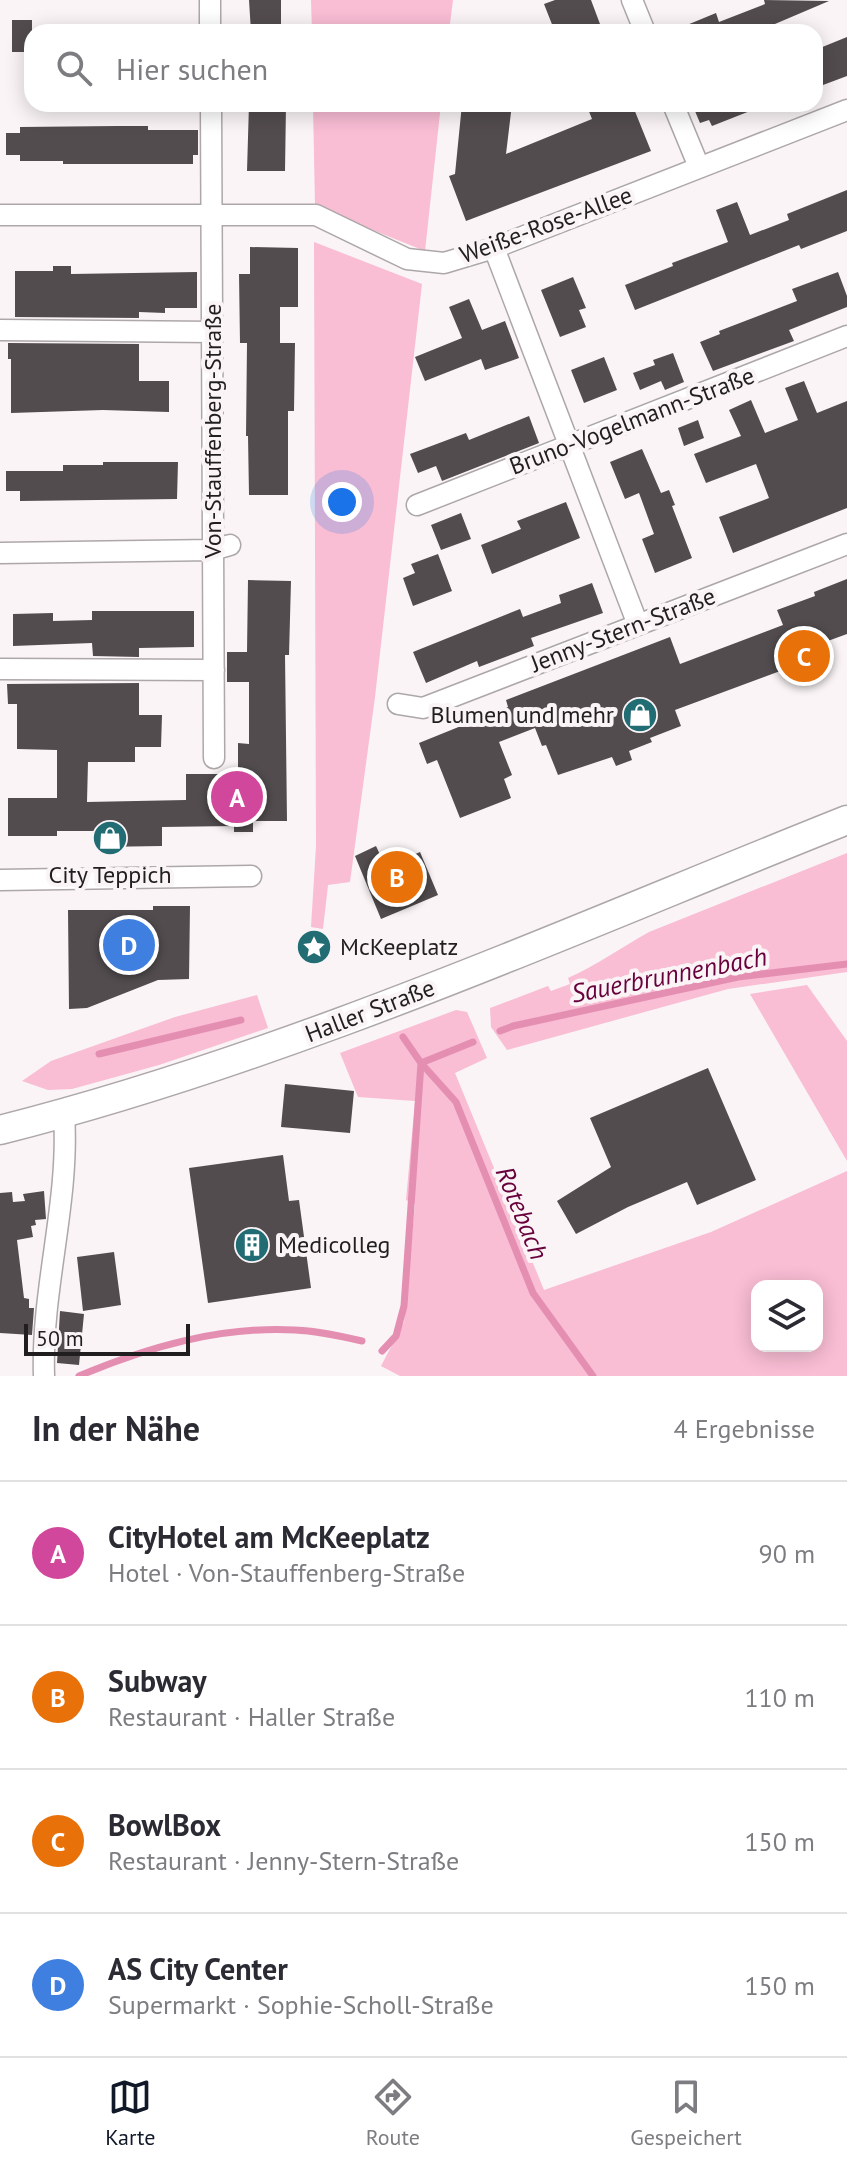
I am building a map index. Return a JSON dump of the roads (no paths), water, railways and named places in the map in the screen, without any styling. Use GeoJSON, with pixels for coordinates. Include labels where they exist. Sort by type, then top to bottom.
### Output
{"type":"FeatureCollection","features":[{"type":"Feature","properties":{"kind":"main road","name":"Haller Straße"},"geometry":{"type":"LineString","coordinates":[[0,1130],[64,1114],[257,1053],[381,1008],[847,820]]}},
{"type":"Feature","properties":{"kind":"street"},"geometry":{"type":"LineString","coordinates":[[210,0],[210,24]]}},
{"type":"Feature","properties":{"kind":"street"},"geometry":{"type":"LineString","coordinates":[[632,0],[642,24]]}},
{"type":"Feature","properties":{"kind":"street","name":"Weiße-Rose-Allee"},"geometry":{"type":"LineString","coordinates":[[0,215],[316,215],[407,259],[444,263],[494,248],[847,110]]}},
{"type":"Feature","properties":{"kind":"street","name":"Von-Stauffenberg-Straße"},"geometry":{"type":"LineString","coordinates":[[211,112],[212,332],[222,547],[214,670],[214,758]]}},
{"type":"Feature","properties":{"kind":"street"},"geometry":{"type":"LineString","coordinates":[[676,112],[699,167]]}},
{"type":"Feature","properties":{"kind":"street"},"geometry":{"type":"LineString","coordinates":[[494,248],[638,625]]}},
{"type":"Feature","properties":{"kind":"street"},"geometry":{"type":"LineString","coordinates":[[0,330],[212,332]]}},
{"type":"Feature","properties":{"kind":"street","name":"Bruno-Vogelmann-Straße"},"geometry":{"type":"LineString","coordinates":[[417,505],[847,336]]}},
{"type":"Feature","properties":{"kind":"street","name":"Jenny-Stern-Straße"},"geometry":{"type":"LineString","coordinates":[[398,704],[423,708],[847,544]]}},
{"type":"Feature","properties":{"kind":"street"},"geometry":{"type":"LineString","coordinates":[[0,553],[222,547]]}},
{"type":"Feature","properties":{"kind":"street"},"geometry":{"type":"LineString","coordinates":[[0,669],[214,670]]}},
{"type":"Feature","properties":{"kind":"street"},"geometry":{"type":"LineString","coordinates":[[0,880],[251,876]]}},
{"type":"Feature","properties":{"kind":"street"},"geometry":{"type":"LineString","coordinates":[[44,1376],[43,1353],[53,1247],[66,1161],[64,1114]]}},
{"type":"Feature","properties":{"kind":"waterway","name":"Sauerbrunnenbach"},"geometry":{"type":"LineString","coordinates":[[500,1031],[738,977],[847,964]]}},
{"type":"Feature","properties":{"kind":"waterway","name":"Sauerbrunnenbach"},"geometry":{"type":"LineString","coordinates":[[99,1054],[241,1020]]}},
{"type":"Feature","properties":{"kind":"waterway","name":"Rotebach"},"geometry":{"type":"LineString","coordinates":[[403,1037],[421,1063],[456,1102],[533,1293],[593,1376]]}},
{"type":"Feature","properties":{"kind":"waterway","name":"Sauerbrunnenbach"},"geometry":{"type":"LineString","coordinates":[[421,1063],[473,1042]]}},
{"type":"Feature","properties":{"kind":"waterway"},"geometry":{"type":"LineString","coordinates":[[382,1351],[396,1336],[404,1306],[421,1063]]}},
{"type":"Feature","properties":{"kind":"waterway"},"geometry":{"type":"LineString","coordinates":[[79,1376],[158,1348],[239,1331],[304,1331],[362,1341]]}},
{"type":"Feature","properties":{"kind":"place","name":"BowlBox"},"geometry":{"type":"Point","coordinates":[804,656]}},
{"type":"Feature","properties":{"kind":"place","name":"Blumen und mehr"},"geometry":{"type":"Point","coordinates":[640,715]}},
{"type":"Feature","properties":{"kind":"place","name":"CityHotel am McKeeplatz"},"geometry":{"type":"Point","coordinates":[237,797]}},
{"type":"Feature","properties":{"kind":"place","name":"City Teppich"},"geometry":{"type":"Point","coordinates":[110,838]}},
{"type":"Feature","properties":{"kind":"place","name":"Subway"},"geometry":{"type":"Point","coordinates":[397,877]}},
{"type":"Feature","properties":{"kind":"place","name":"AS City Center"},"geometry":{"type":"Point","coordinates":[129,945]}},
{"type":"Feature","properties":{"kind":"place","name":"McKeeplatz"},"geometry":{"type":"Point","coordinates":[314,947]}},
{"type":"Feature","properties":{"kind":"place","name":"Medicolleg"},"geometry":{"type":"Point","coordinates":[252,1245]}}]}
